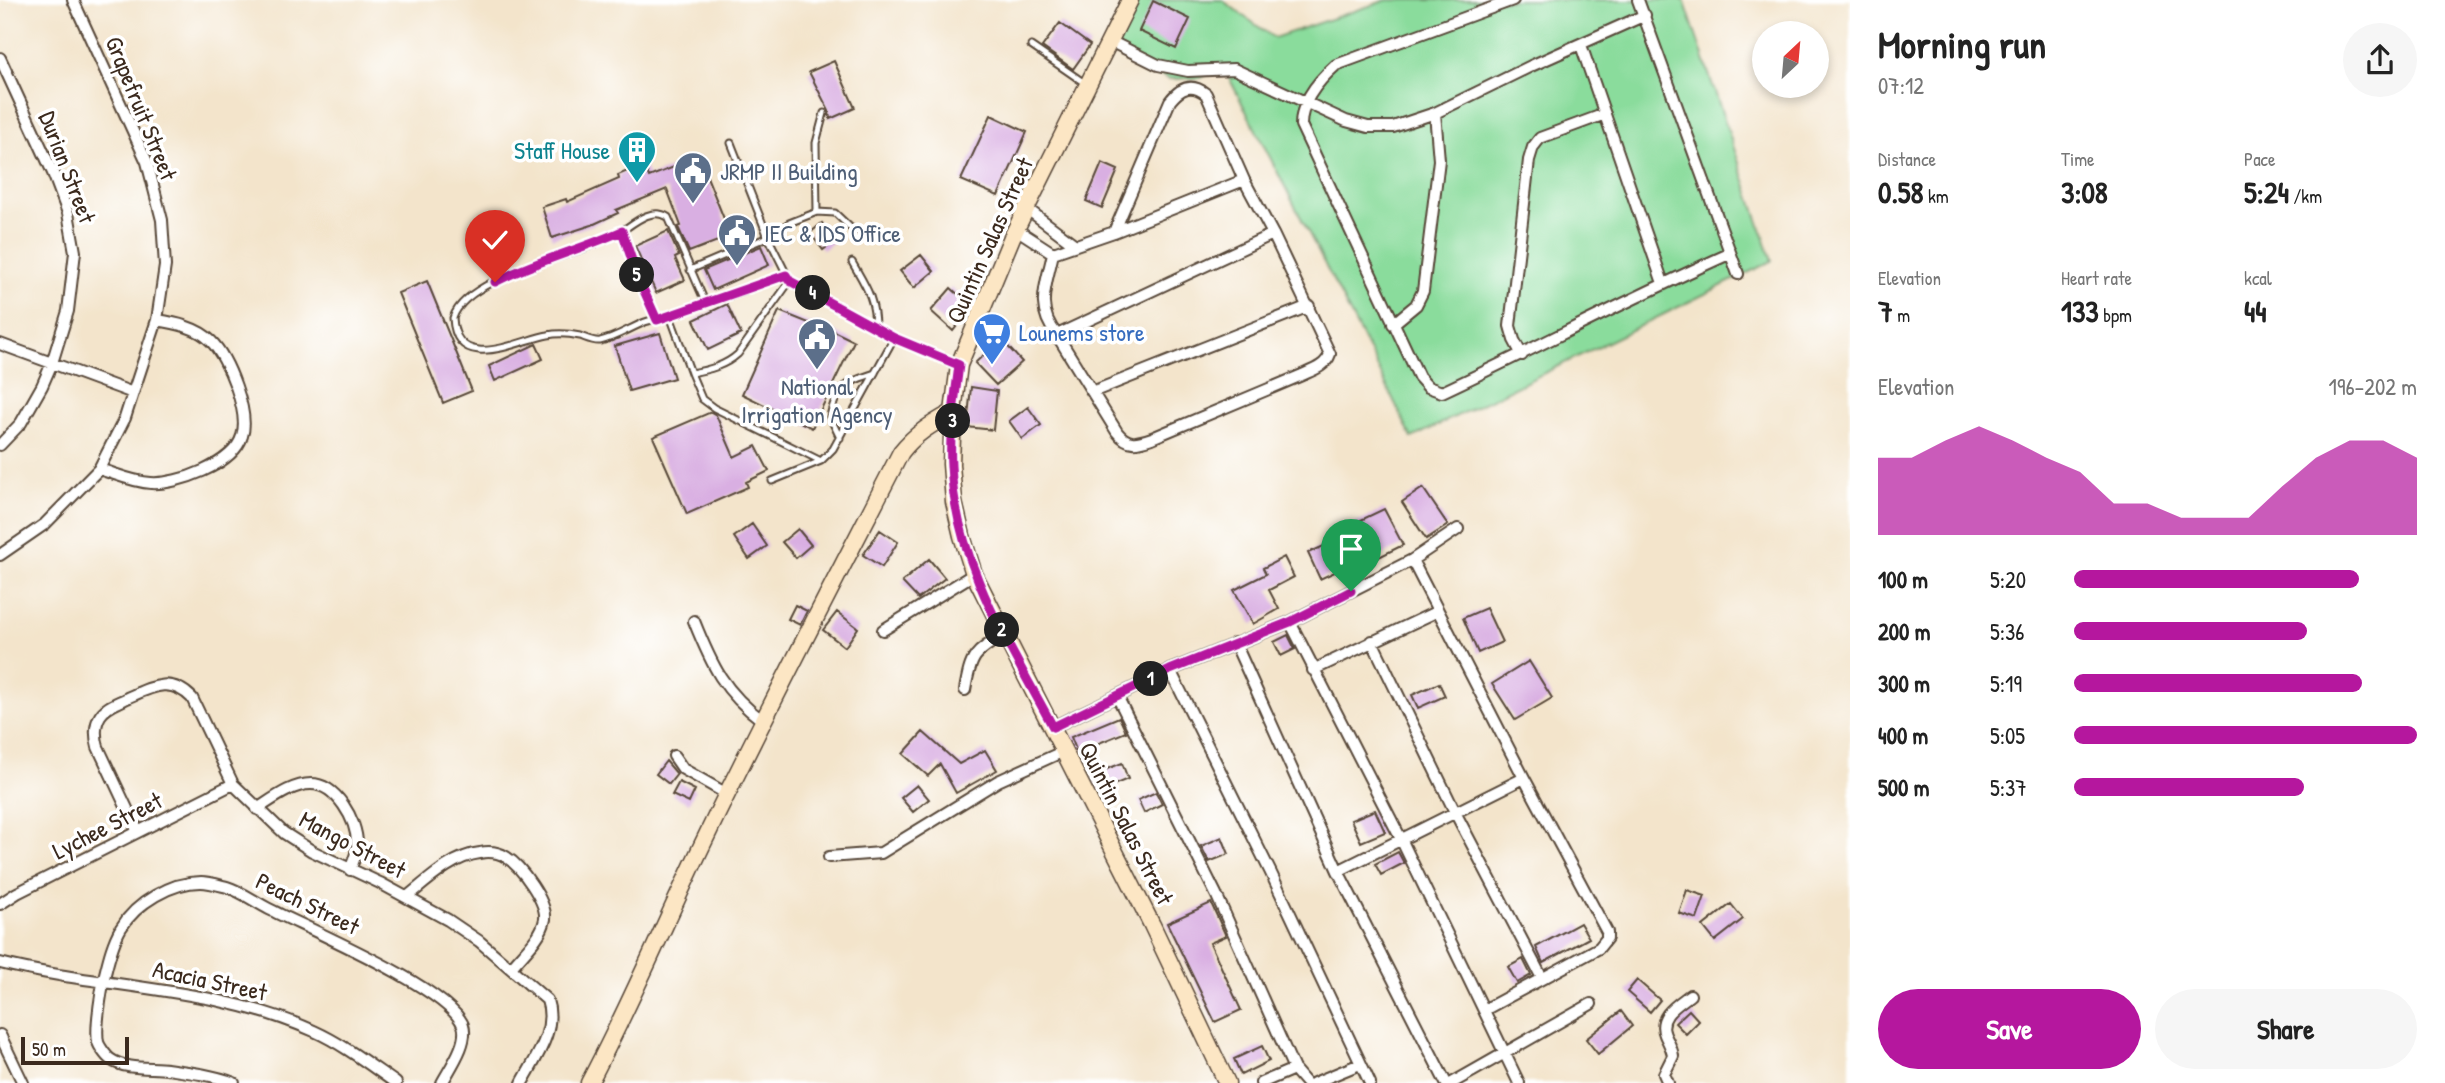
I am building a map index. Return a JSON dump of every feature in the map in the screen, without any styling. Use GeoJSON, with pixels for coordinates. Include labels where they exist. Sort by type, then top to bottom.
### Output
{"type":"FeatureCollection","features":[{"type":"Feature","properties":{"kind":"main road","name":"Quintin Salas Street"},"geometry":{"type":"LineString","coordinates":[[1130,0],[1016,229],[959,365],[953,412],[951,464],[954,502],[961,537],[974,573],[1152,925],[1227,1083]]}},
{"type":"Feature","properties":{"kind":"main road"},"geometry":{"type":"LineString","coordinates":[[589,1083],[639,984],[727,794],[901,453],[924,428],[953,412]]}},
{"type":"Feature","properties":{"kind":"street","name":"Grapefruit Street"},"geometry":{"type":"LineString","coordinates":[[0,555],[45,523],[99,469],[124,418],[157,320],[164,266],[162,220],[156,197],[146,162],[73,0]]}},
{"type":"Feature","properties":{"kind":"street"},"geometry":{"type":"LineString","coordinates":[[1513,0],[1336,65],[1323,77],[1301,113],[1301,125],[1419,377],[1428,387],[1442,392],[1522,355],[1663,283],[1729,254]]}},
{"type":"Feature","properties":{"kind":"street"},"geometry":{"type":"LineString","coordinates":[[1638,0],[1738,274]]}},
{"type":"Feature","properties":{"kind":"street"},"geometry":{"type":"LineString","coordinates":[[1110,41],[1158,65],[1188,71],[1234,69],[1346,121],[1368,127],[1393,127],[1435,113],[1531,65],[1645,15]]}},
{"type":"Feature","properties":{"kind":"street"},"geometry":{"type":"LineString","coordinates":[[1581,45],[1663,283]]}},
{"type":"Feature","properties":{"kind":"street","name":"Durian Street"},"geometry":{"type":"LineString","coordinates":[[0,58],[53,173],[68,213],[75,252],[68,311],[52,363],[21,423],[0,445]]}},
{"type":"Feature","properties":{"kind":"street"},"geometry":{"type":"LineString","coordinates":[[1053,253],[1043,299],[1044,313],[1123,439],[1134,443],[1152,438],[1325,363],[1330,354],[1309,306],[1244,180],[1206,93],[1199,88],[1190,86],[1182,89],[1170,101],[1114,232]]}},
{"type":"Feature","properties":{"kind":"street"},"geometry":{"type":"LineString","coordinates":[[1393,324],[1416,305],[1423,291],[1439,160],[1435,113]]}},
{"type":"Feature","properties":{"kind":"street"},"geometry":{"type":"LineString","coordinates":[[1522,355],[1510,326],[1529,160],[1533,148],[1540,138],[1605,114]]}},
{"type":"Feature","properties":{"kind":"street"},"geometry":{"type":"LineString","coordinates":[[1053,253],[1114,232],[1244,180]]}},
{"type":"Feature","properties":{"kind":"street"},"geometry":{"type":"LineString","coordinates":[[1026,208],[1074,244]]}},
{"type":"Feature","properties":{"kind":"street"},"geometry":{"type":"LineString","coordinates":[[1016,229],[1053,253]]}},
{"type":"Feature","properties":{"kind":"street"},"geometry":{"type":"LineString","coordinates":[[1057,335],[1273,234]]}},
{"type":"Feature","properties":{"kind":"street"},"geometry":{"type":"LineString","coordinates":[[1091,391],[1309,306]]}},
{"type":"Feature","properties":{"kind":"street"},"geometry":{"type":"LineString","coordinates":[[99,469],[153,484],[183,478],[224,461],[242,436],[243,424],[237,387],[212,341],[196,330],[157,320]]}},
{"type":"Feature","properties":{"kind":"street"},"geometry":{"type":"LineString","coordinates":[[0,344],[133,393]]}},
{"type":"Feature","properties":{"kind":"street"},"geometry":{"type":"LineString","coordinates":[[1053,727],[1170,670],[1290,622],[1412,560],[1458,529]]}},
{"type":"Feature","properties":{"kind":"street"},"geometry":{"type":"LineString","coordinates":[[1412,560],[1606,932],[1604,944],[1599,948],[1484,1010]]}},
{"type":"Feature","properties":{"kind":"street"},"geometry":{"type":"LineString","coordinates":[[883,631],[974,573]]}},
{"type":"Feature","properties":{"kind":"street"},"geometry":{"type":"LineString","coordinates":[[1313,670],[1438,611]]}},
{"type":"Feature","properties":{"kind":"street"},"geometry":{"type":"LineString","coordinates":[[694,621],[718,675],[743,707],[764,722]]}},
{"type":"Feature","properties":{"kind":"street"},"geometry":{"type":"LineString","coordinates":[[1290,622],[1401,839],[1503,1055],[1519,1083]]}},
{"type":"Feature","properties":{"kind":"street"},"geometry":{"type":"LineString","coordinates":[[965,690],[971,660],[1004,635]]}},
{"type":"Feature","properties":{"kind":"street"},"geometry":{"type":"LineString","coordinates":[[1372,642],[1456,814],[1542,978]]}},
{"type":"Feature","properties":{"kind":"street"},"geometry":{"type":"LineString","coordinates":[[1236,643],[1338,871],[1446,1083]]}},
{"type":"Feature","properties":{"kind":"street"},"geometry":{"type":"LineString","coordinates":[[1170,670],[1270,871],[1370,1083]]}},
{"type":"Feature","properties":{"kind":"street","name":"Mango Street"},"geometry":{"type":"LineString","coordinates":[[138,832],[98,747],[95,736],[101,715],[107,708],[151,687],[162,685],[183,689],[191,698],[233,784],[284,833],[350,870],[407,897],[479,941],[547,1000],[551,1012],[546,1037],[522,1083]]}},
{"type":"Feature","properties":{"kind":"street"},"geometry":{"type":"LineString","coordinates":[[1117,696],[1216,894],[1294,1069],[1306,1083]]}},
{"type":"Feature","properties":{"kind":"street"},"geometry":{"type":"LineString","coordinates":[[829,858],[881,853],[998,781],[1064,751]]}},
{"type":"Feature","properties":{"kind":"street"},"geometry":{"type":"LineString","coordinates":[[674,756],[683,769],[727,794]]}},
{"type":"Feature","properties":{"kind":"street"},"geometry":{"type":"LineString","coordinates":[[1338,871],[1524,778]]}},
{"type":"Feature","properties":{"kind":"street","name":"Lychee Street"},"geometry":{"type":"LineString","coordinates":[[0,904],[233,784]]}},
{"type":"Feature","properties":{"kind":"street"},"geometry":{"type":"LineString","coordinates":[[257,809],[292,788],[310,784],[327,787],[344,806],[354,827],[358,844],[350,870]]}},
{"type":"Feature","properties":{"kind":"street"},"geometry":{"type":"LineString","coordinates":[[407,897],[436,874],[477,853],[492,852],[515,863],[545,909],[543,926],[511,968]]}},
{"type":"Feature","properties":{"kind":"street","name":"Peach Street"},"geometry":{"type":"LineString","coordinates":[[103,982],[110,953],[121,928],[136,910],[173,887],[200,882],[229,887],[351,948],[427,990],[451,1009],[464,1027],[462,1041],[442,1083]]}},
{"type":"Feature","properties":{"kind":"street","name":"Acacia Street"},"geometry":{"type":"LineString","coordinates":[[0,963],[103,982],[226,1000],[268,1012],[316,1031],[396,1083]]}},
{"type":"Feature","properties":{"kind":"street"},"geometry":{"type":"LineString","coordinates":[[103,982],[98,1042],[109,1059],[129,1066],[167,1069],[234,1083]]}},
{"type":"Feature","properties":{"kind":"street"},"geometry":{"type":"LineString","coordinates":[[1668,1083],[1664,1074],[1673,1056],[1662,1028],[1663,1021],[1670,1011],[1690,995]]}},
{"type":"Feature","properties":{"kind":"street"},"geometry":{"type":"LineString","coordinates":[[1452,1083],[1591,1004]]}},
{"type":"Feature","properties":{"kind":"street"},"geometry":{"type":"LineString","coordinates":[[0,1035],[23,1083]]}},
{"type":"Feature","properties":{"kind":"street"},"geometry":{"type":"LineString","coordinates":[[1314,1083],[1360,1064]]}},
{"type":"Feature","properties":{"kind":"street"},"geometry":{"type":"LineString","coordinates":[[1261,1083],[1294,1069]]}},
{"type":"Feature","properties":{"kind":"lane"},"geometry":{"type":"LineString","coordinates":[[1031,46],[1088,85]]}},
{"type":"Feature","properties":{"kind":"lane"},"geometry":{"type":"LineString","coordinates":[[817,212],[816,143],[824,113]]}},
{"type":"Feature","properties":{"kind":"lane"},"geometry":{"type":"LineString","coordinates":[[731,144],[768,237],[790,281],[894,338],[959,365]]}},
{"type":"Feature","properties":{"kind":"lane"},"geometry":{"type":"LineString","coordinates":[[691,270],[768,237],[789,223],[817,212],[835,213],[854,231]]}},
{"type":"Feature","properties":{"kind":"lane"},"geometry":{"type":"LineString","coordinates":[[706,304],[670,220],[663,214],[652,214],[592,245],[513,273],[474,292],[455,311],[453,325],[466,346],[480,351],[518,346],[546,335],[559,334],[576,335],[599,342],[646,322],[706,304],[786,275]]}},
{"type":"Feature","properties":{"kind":"lane"},"geometry":{"type":"LineString","coordinates":[[622,231],[637,275],[657,320]]}},
{"type":"Feature","properties":{"kind":"lane"},"geometry":{"type":"LineString","coordinates":[[852,262],[870,292],[875,307],[875,328]]}},
{"type":"Feature","properties":{"kind":"lane"},"geometry":{"type":"LineString","coordinates":[[691,373],[729,362],[747,343],[790,281]]}},
{"type":"Feature","properties":{"kind":"lane"},"geometry":{"type":"LineString","coordinates":[[670,316],[702,399],[714,408],[821,461]]}},
{"type":"Feature","properties":{"kind":"lane"},"geometry":{"type":"LineString","coordinates":[[772,481],[821,461],[840,438],[894,338]]}},
{"type":"Feature","properties":{"kind":"lane"},"geometry":{"type":"LineString","coordinates":[[840,438],[830,417],[840,393],[848,383],[875,373]]}},
{"type":"Feature","properties":{"kind":"green space"},"geometry":{"type":"Polygon","coordinates":[[[1138,0],[1222,0],[1274,38],[1387,0],[1684,0],[1772,261],[1412,438],[1223,66],[1200,78],[1169,79],[1114,51],[1138,0]]]}},
{"type":"Feature","properties":{"kind":"building"},"geometry":{"type":"Polygon","coordinates":[[[1153,1],[1190,19],[1176,49],[1139,31],[1153,1]]]}},
{"type":"Feature","properties":{"kind":"building"},"geometry":{"type":"Polygon","coordinates":[[[1060,23],[1090,45],[1073,69],[1042,47],[1060,23]]]}},
{"type":"Feature","properties":{"kind":"building"},"geometry":{"type":"Polygon","coordinates":[[[834,61],[855,108],[830,119],[829,111],[809,72],[834,61]]]}},
{"type":"Feature","properties":{"kind":"building"},"geometry":{"type":"Polygon","coordinates":[[[991,115],[1027,132],[998,196],[961,180],[991,115]]]}},
{"type":"Feature","properties":{"kind":"building"},"geometry":{"type":"Polygon","coordinates":[[[699,157],[731,236],[689,252],[678,227],[681,226],[667,189],[616,210],[618,213],[592,225],[552,238],[542,207],[566,199],[567,202],[619,179],[618,175],[644,164],[649,177],[699,157]]]}},
{"type":"Feature","properties":{"kind":"building"},"geometry":{"type":"Polygon","coordinates":[[[1102,163],[1118,170],[1102,208],[1086,201],[1102,163]]]}},
{"type":"Feature","properties":{"kind":"building"},"geometry":{"type":"Polygon","coordinates":[[[822,223],[836,240],[823,250],[810,233],[822,223]]]}},
{"type":"Feature","properties":{"kind":"building"},"geometry":{"type":"Polygon","coordinates":[[[668,231],[679,256],[675,258],[685,280],[656,293],[635,246],[668,231]]]}},
{"type":"Feature","properties":{"kind":"building"},"geometry":{"type":"Polygon","coordinates":[[[761,246],[769,265],[713,290],[704,270],[761,246]]]}},
{"type":"Feature","properties":{"kind":"building"},"geometry":{"type":"Polygon","coordinates":[[[921,255],[934,271],[914,288],[900,271],[921,255]]]}},
{"type":"Feature","properties":{"kind":"building"},"geometry":{"type":"Polygon","coordinates":[[[427,281],[472,391],[443,403],[398,293],[427,281]]]}},
{"type":"Feature","properties":{"kind":"building"},"geometry":{"type":"Polygon","coordinates":[[[951,288],[972,307],[953,331],[931,311],[951,288]]]}},
{"type":"Feature","properties":{"kind":"building"},"geometry":{"type":"Polygon","coordinates":[[[727,304],[741,334],[708,350],[694,320],[727,304]]]}},
{"type":"Feature","properties":{"kind":"building","name":"National Irrigation Agency"},"geometry":{"type":"Polygon","coordinates":[[[779,311],[816,326],[817,323],[854,341],[812,428],[742,394],[779,311]]]}},
{"type":"Feature","properties":{"kind":"building"},"geometry":{"type":"Polygon","coordinates":[[[660,333],[674,378],[629,391],[615,346],[660,333]]]}},
{"type":"Feature","properties":{"kind":"building"},"geometry":{"type":"Polygon","coordinates":[[[1001,339],[1022,362],[996,385],[975,363],[1001,339]]]}},
{"type":"Feature","properties":{"kind":"building"},"geometry":{"type":"Polygon","coordinates":[[[536,344],[543,359],[495,381],[489,366],[536,344]]]}},
{"type":"Feature","properties":{"kind":"building"},"geometry":{"type":"Polygon","coordinates":[[[971,387],[997,391],[993,430],[967,427],[971,387]]]}},
{"type":"Feature","properties":{"kind":"building"},"geometry":{"type":"Polygon","coordinates":[[[1028,407],[1041,425],[1022,439],[1009,421],[1028,407]]]}},
{"type":"Feature","properties":{"kind":"building"},"geometry":{"type":"Polygon","coordinates":[[[711,412],[716,415],[734,457],[756,446],[769,471],[746,482],[748,487],[687,514],[653,437],[711,412]]]}},
{"type":"Feature","properties":{"kind":"building"},"geometry":{"type":"Polygon","coordinates":[[[1423,488],[1448,525],[1426,539],[1402,502],[1423,488]]]}},
{"type":"Feature","properties":{"kind":"building"},"geometry":{"type":"Polygon","coordinates":[[[1384,509],[1403,545],[1361,566],[1342,529],[1384,509]]]}},
{"type":"Feature","properties":{"kind":"building"},"geometry":{"type":"Polygon","coordinates":[[[752,524],[767,546],[749,559],[734,537],[752,524]]]}},
{"type":"Feature","properties":{"kind":"building"},"geometry":{"type":"Polygon","coordinates":[[[798,529],[811,545],[796,558],[782,542],[798,529]]]}},
{"type":"Feature","properties":{"kind":"building"},"geometry":{"type":"Polygon","coordinates":[[[880,530],[898,542],[882,567],[863,555],[880,530]]]}},
{"type":"Feature","properties":{"kind":"building"},"geometry":{"type":"Polygon","coordinates":[[[1326,545],[1337,571],[1320,579],[1308,553],[1326,545]]]}},
{"type":"Feature","properties":{"kind":"building"},"geometry":{"type":"Polygon","coordinates":[[[1284,557],[1294,577],[1269,590],[1279,609],[1253,624],[1234,590],[1266,574],[1263,568],[1284,557]]]}},
{"type":"Feature","properties":{"kind":"building"},"geometry":{"type":"Polygon","coordinates":[[[929,559],[945,578],[918,599],[902,582],[929,559]]]}},
{"type":"Feature","properties":{"kind":"building"},"geometry":{"type":"Polygon","coordinates":[[[795,605],[807,611],[800,625],[788,619],[795,605]]]}},
{"type":"Feature","properties":{"kind":"building"},"geometry":{"type":"Polygon","coordinates":[[[1486,608],[1502,642],[1478,653],[1463,618],[1486,608]]]}},
{"type":"Feature","properties":{"kind":"building"},"geometry":{"type":"Polygon","coordinates":[[[837,612],[858,628],[845,647],[823,630],[837,612]]]}},
{"type":"Feature","properties":{"kind":"building"},"geometry":{"type":"Polygon","coordinates":[[[1288,635],[1295,649],[1281,656],[1274,642],[1288,635]]]}},
{"type":"Feature","properties":{"kind":"building"},"geometry":{"type":"Polygon","coordinates":[[[1529,661],[1552,698],[1515,720],[1492,684],[1529,661]]]}},
{"type":"Feature","properties":{"kind":"building"},"geometry":{"type":"Polygon","coordinates":[[[1439,683],[1445,696],[1418,708],[1412,695],[1439,683]]]}},
{"type":"Feature","properties":{"kind":"building"},"geometry":{"type":"Polygon","coordinates":[[[1119,717],[1126,732],[1077,752],[1071,737],[1119,717]]]}},
{"type":"Feature","properties":{"kind":"building"},"geometry":{"type":"Polygon","coordinates":[[[923,732],[959,764],[985,750],[997,770],[956,793],[940,764],[928,776],[903,754],[923,732]]]}},
{"type":"Feature","properties":{"kind":"building"},"geometry":{"type":"Polygon","coordinates":[[[666,761],[677,774],[669,784],[656,774],[666,761]]]}},
{"type":"Feature","properties":{"kind":"building"},"geometry":{"type":"Polygon","coordinates":[[[1122,763],[1128,779],[1099,791],[1092,775],[1122,763]]]}},
{"type":"Feature","properties":{"kind":"building"},"geometry":{"type":"Polygon","coordinates":[[[679,782],[695,790],[689,803],[672,795],[679,782]]]}},
{"type":"Feature","properties":{"kind":"building"},"geometry":{"type":"Polygon","coordinates":[[[917,785],[929,799],[913,812],[901,798],[917,785]]]}},
{"type":"Feature","properties":{"kind":"building"},"geometry":{"type":"Polygon","coordinates":[[[1156,792],[1162,804],[1144,813],[1138,800],[1156,792]]]}},
{"type":"Feature","properties":{"kind":"building"},"geometry":{"type":"Polygon","coordinates":[[[1375,810],[1385,832],[1361,842],[1351,820],[1375,810]]]}},
{"type":"Feature","properties":{"kind":"building"},"geometry":{"type":"Polygon","coordinates":[[[1222,837],[1229,854],[1209,862],[1201,846],[1222,837]]]}},
{"type":"Feature","properties":{"kind":"building"},"geometry":{"type":"Polygon","coordinates":[[[1398,852],[1404,863],[1381,875],[1375,864],[1398,852]]]}},
{"type":"Feature","properties":{"kind":"building"},"geometry":{"type":"Polygon","coordinates":[[[1687,890],[1705,896],[1697,919],[1679,913],[1687,890]]]}},
{"type":"Feature","properties":{"kind":"building"},"geometry":{"type":"Polygon","coordinates":[[[1211,903],[1226,936],[1210,943],[1241,1010],[1215,1022],[1167,923],[1211,903]]]}},
{"type":"Feature","properties":{"kind":"building"},"geometry":{"type":"Polygon","coordinates":[[[1731,904],[1743,919],[1715,941],[1703,926],[1731,904]]]}},
{"type":"Feature","properties":{"kind":"building"},"geometry":{"type":"Polygon","coordinates":[[[1580,923],[1589,938],[1543,963],[1536,947],[1580,923]]]}},
{"type":"Feature","properties":{"kind":"building"},"geometry":{"type":"Polygon","coordinates":[[[1523,959],[1531,975],[1517,983],[1508,967],[1523,959]]]}},
{"type":"Feature","properties":{"kind":"building"},"geometry":{"type":"Polygon","coordinates":[[[1637,980],[1660,1000],[1650,1012],[1627,992],[1637,980]]]}},
{"type":"Feature","properties":{"kind":"building"},"geometry":{"type":"Polygon","coordinates":[[[1689,1010],[1699,1021],[1686,1034],[1675,1023],[1689,1010]]]}},
{"type":"Feature","properties":{"kind":"building"},"geometry":{"type":"Polygon","coordinates":[[[1621,1011],[1632,1026],[1598,1054],[1586,1039],[1621,1011]]]}},
{"type":"Feature","properties":{"kind":"building"},"geometry":{"type":"Polygon","coordinates":[[[1262,1046],[1269,1061],[1241,1075],[1234,1059],[1262,1046]]]}},
{"type":"Feature","properties":{"kind":"place","name":"Staff House"},"geometry":{"type":"Point","coordinates":[637,184]}},
{"type":"Feature","properties":{"kind":"place","name":"JRMP II Building"},"geometry":{"type":"Point","coordinates":[693,205]}},
{"type":"Feature","properties":{"kind":"place","name":"IEC & IDS Office"},"geometry":{"type":"Point","coordinates":[737,267]}},
{"type":"Feature","properties":{"kind":"place","name":"Lounems store"},"geometry":{"type":"Point","coordinates":[992,366]}},
{"type":"Feature","properties":{"kind":"place","name":"National Irrigation Agency"},"geometry":{"type":"Point","coordinates":[817,371]}},
{"type":"Feature","properties":{"kind":"route"},"geometry":{"type":"LineString","coordinates":[[495,282],[622,231],[637,275],[657,320],[786,275],[790,281],[894,338],[959,365],[953,412],[951,464],[954,502],[961,537],[974,573],[1004,635],[1053,727],[1170,670],[1290,622],[1351,591]]}}]}
